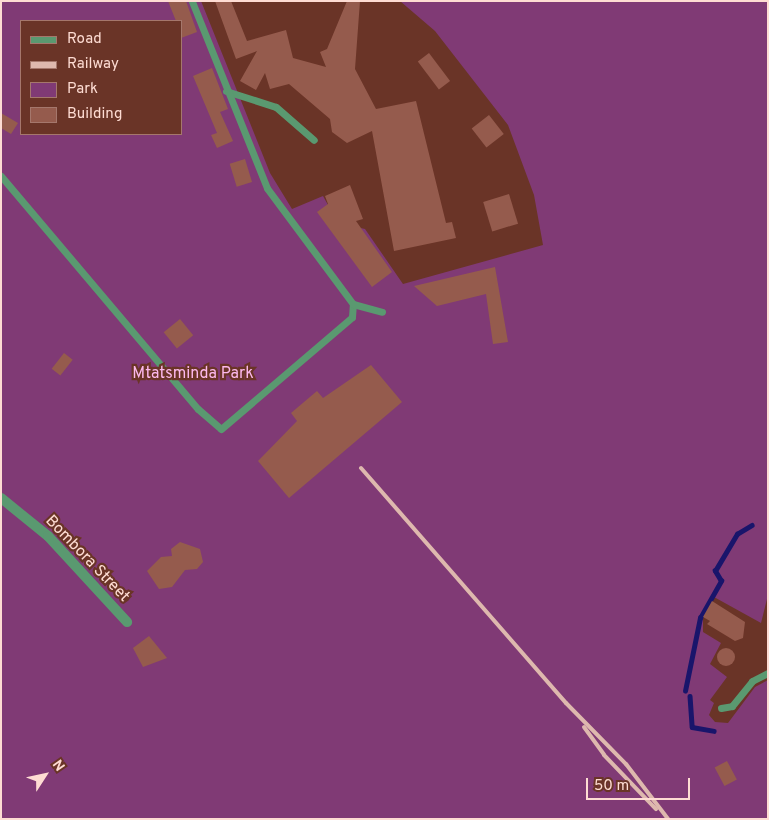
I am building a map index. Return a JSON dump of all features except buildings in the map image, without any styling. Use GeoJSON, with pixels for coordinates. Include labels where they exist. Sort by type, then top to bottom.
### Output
{"type":"FeatureCollection","features":[{"type":"Feature","properties":{"kind":"street","name":"Bombora Street"},"geometry":{"type":"LineString","coordinates":[[1,498],[48,536],[127,622]]}},
{"type":"Feature","properties":{"kind":"lane"},"geometry":{"type":"LineString","coordinates":[[192,1],[226,91],[267,188],[353,304],[382,312]]}},
{"type":"Feature","properties":{"kind":"lane"},"geometry":{"type":"LineString","coordinates":[[226,91],[276,107],[314,140]]}},
{"type":"Feature","properties":{"kind":"lane"},"geometry":{"type":"LineString","coordinates":[[1,176],[198,409],[221,429],[352,317],[353,304]]}},
{"type":"Feature","properties":{"kind":"lane"},"geometry":{"type":"LineString","coordinates":[[721,708],[732,706],[752,681],[768,673]]}},
{"type":"Feature","properties":{"kind":"green space","name":"Mtatsminda Park"},"geometry":{"type":"Polygon","coordinates":[[[1,1],[201,1],[270,173],[292,209],[323,196],[338,223],[365,229],[403,284],[543,245],[534,195],[508,125],[435,31],[400,1],[768,1],[768,595],[761,623],[714,597],[703,617],[703,632],[721,643],[710,664],[727,677],[710,700],[714,703],[709,715],[715,722],[728,723],[755,687],[768,680],[768,819],[1,819],[1,1]]]}},
{"type":"Feature","properties":{"kind":"waterway"},"geometry":{"type":"LineString","coordinates":[[685,691],[700,618],[721,581],[715,571],[737,534],[752,525]]}},
{"type":"Feature","properties":{"kind":"waterway"},"geometry":{"type":"LineString","coordinates":[[690,696],[692,727],[714,731]]}},
{"type":"Feature","properties":{"kind":"railway"},"geometry":{"type":"LineString","coordinates":[[361,468],[566,703],[626,764],[668,819]]}},
{"type":"Feature","properties":{"kind":"railway"},"geometry":{"type":"LineString","coordinates":[[584,727],[604,755],[656,809]]}}]}
